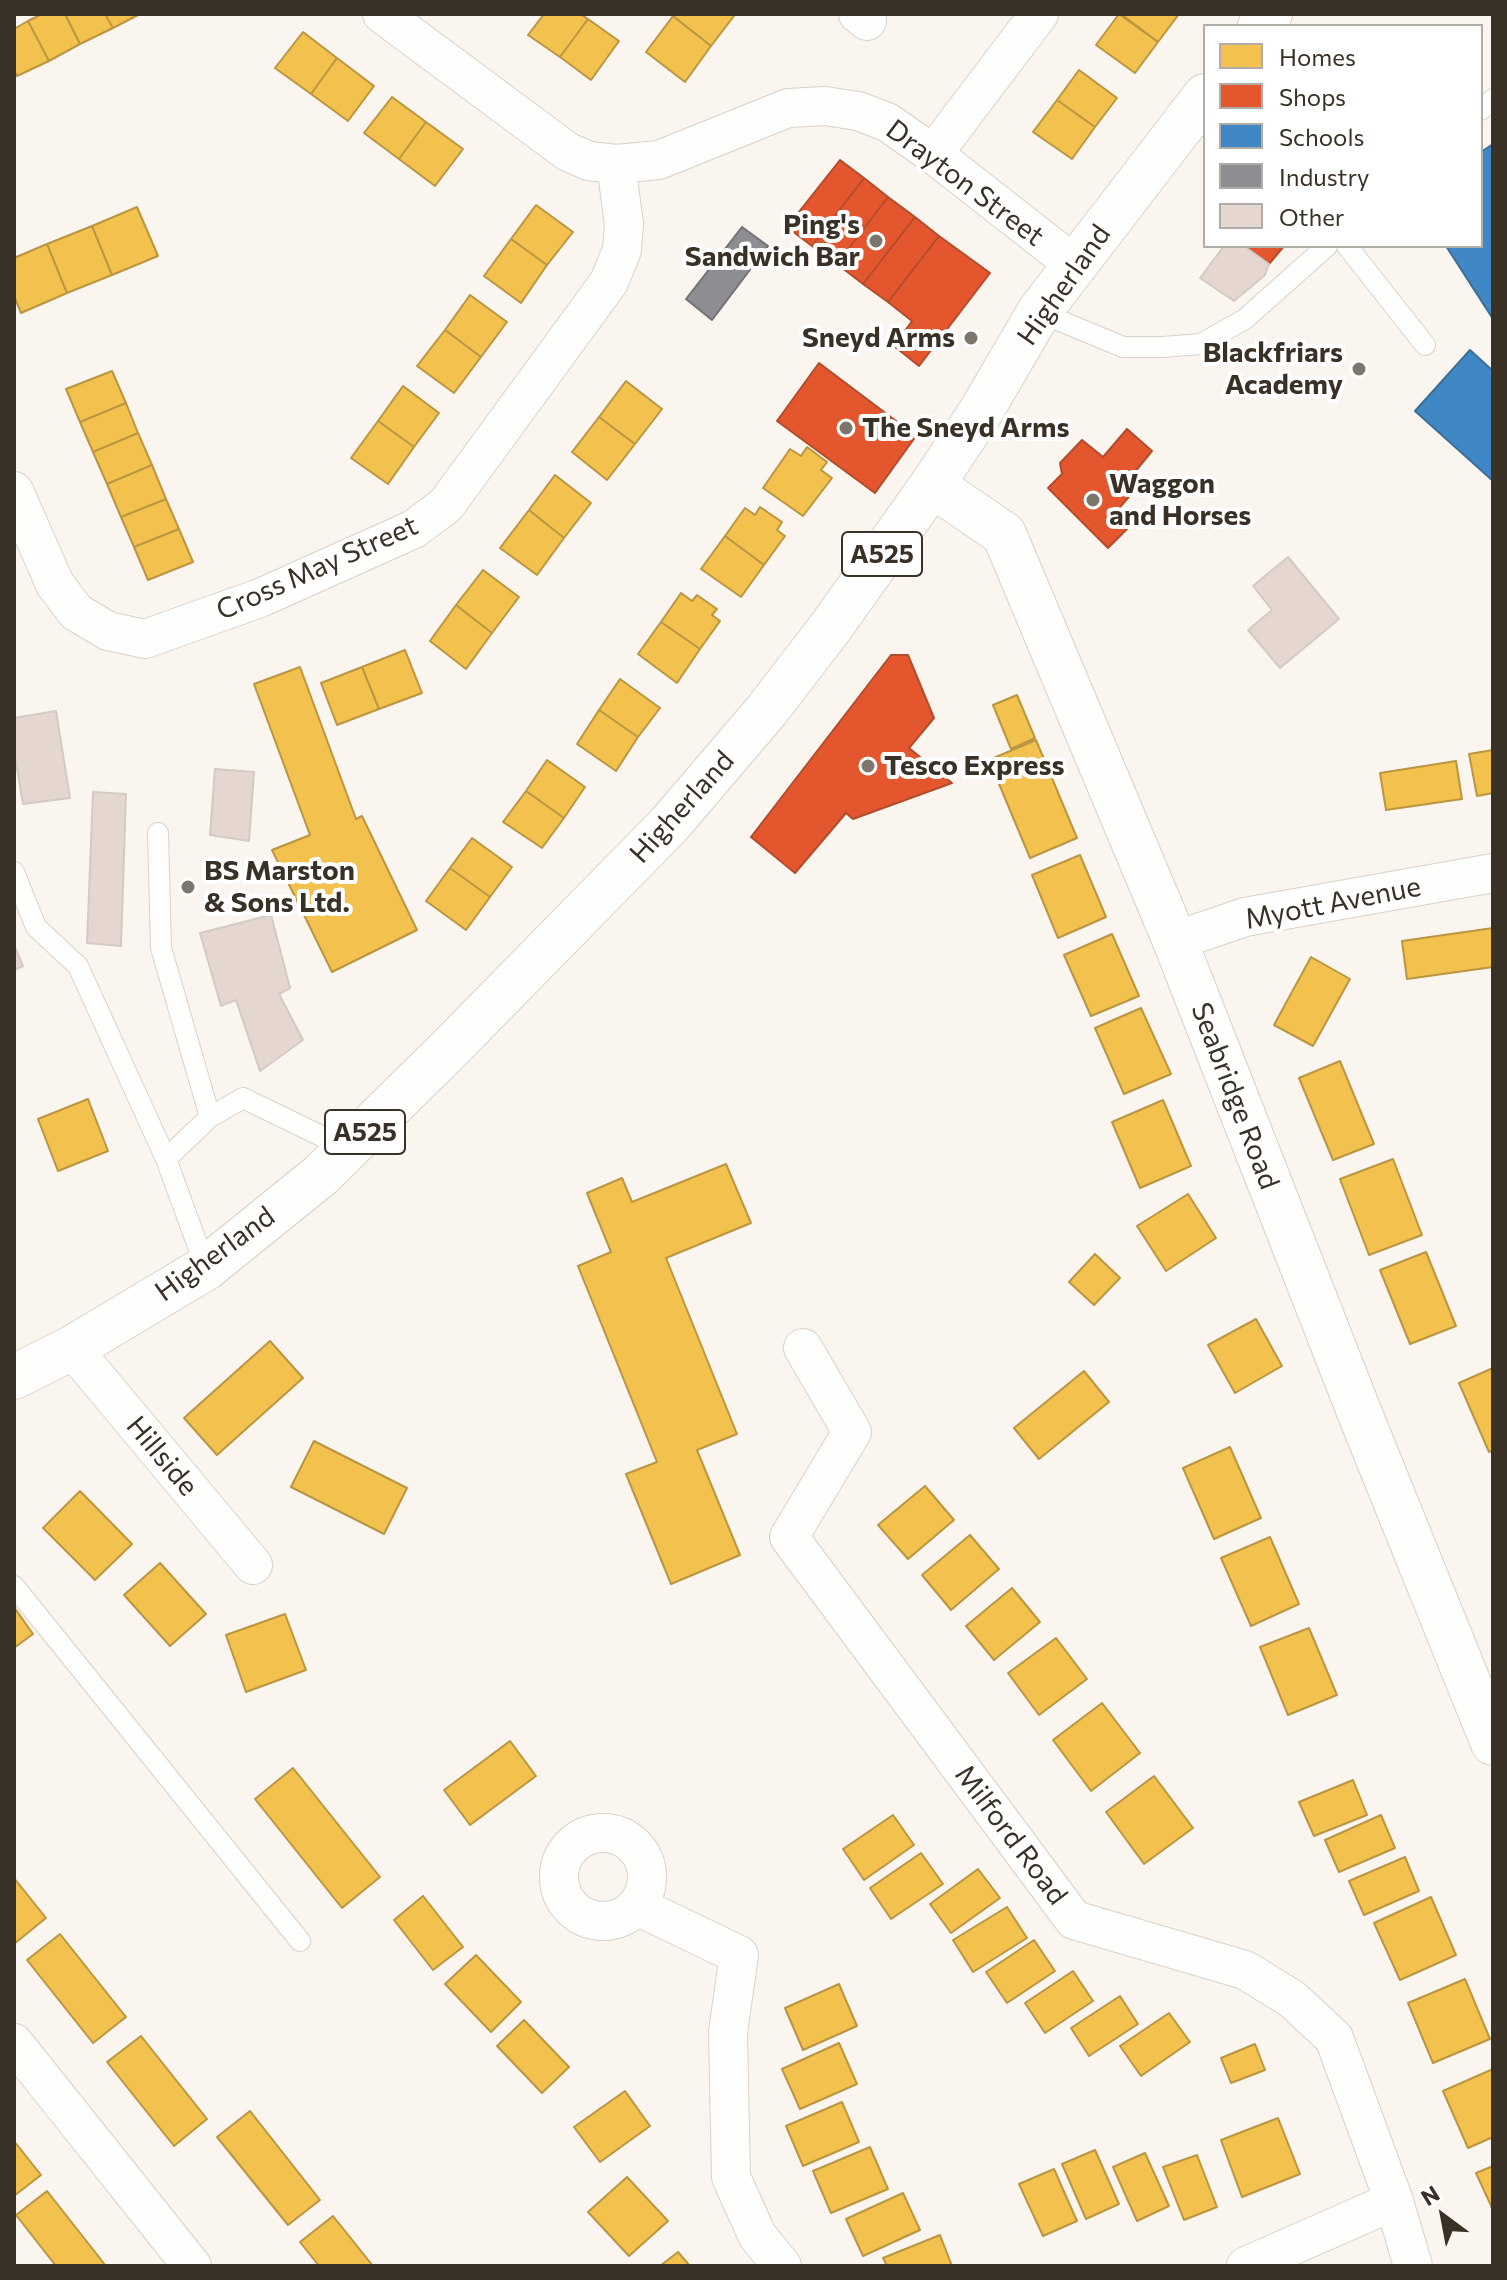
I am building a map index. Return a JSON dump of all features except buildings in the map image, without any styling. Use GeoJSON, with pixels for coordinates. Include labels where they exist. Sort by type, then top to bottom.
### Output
{"type":"FeatureCollection","features":[{"type":"Feature","properties":{"kind":"main road","name":"Higherland"},"geometry":{"type":"LineString","coordinates":[[14,1377],[72,1348],[206,1268],[321,1175],[668,826],[830,628],[980,413],[1039,312],[1203,99]]}},
{"type":"Feature","properties":{"kind":"main road","name":"Seabridge Road"},"geometry":{"type":"LineString","coordinates":[[932,485],[1004,534],[1175,941],[1493,1743]]}},
{"type":"Feature","properties":{"kind":"street","name":"Drayton Street"},"geometry":{"type":"LineString","coordinates":[[382,14],[568,152],[589,161],[616,164],[659,160],[788,108],[825,106],[858,111],[887,122],[933,154],[1075,265]]}},
{"type":"Feature","properties":{"kind":"street"},"geometry":{"type":"LineString","coordinates":[[933,154],[1039,14]]}},
{"type":"Feature","properties":{"kind":"street","name":"Cross May Street"},"geometry":{"type":"LineString","coordinates":[[14,491],[55,584],[76,612],[108,631],[145,639],[260,598],[414,529],[446,505],[609,282],[622,250],[624,224],[616,164]]}},
{"type":"Feature","properties":{"kind":"street","name":"Myott Avenue"},"geometry":{"type":"LineString","coordinates":[[1175,941],[1245,917],[1493,873]]}},
{"type":"Feature","properties":{"kind":"street","name":"Hillside"},"geometry":{"type":"LineString","coordinates":[[72,1348],[253,1565]]}},
{"type":"Feature","properties":{"kind":"street","name":"Milford Road"},"geometry":{"type":"LineString","coordinates":[[803,1348],[852,1432],[789,1537],[1074,1920],[1245,1970],[1292,1999],[1334,2038],[1394,2201],[1413,2266]]}},
{"type":"Feature","properties":{"kind":"street"},"geometry":{"type":"LineString","coordinates":[[637,1906],[739,1955],[728,2032],[731,2177],[757,2235],[782,2266]]}},
{"type":"Feature","properties":{"kind":"street"},"geometry":{"type":"LineString","coordinates":[[14,2043],[192,2266]]}},
{"type":"Feature","properties":{"kind":"street"},"geometry":{"type":"LineString","coordinates":[[1246,2266],[1394,2201]]}},
{"type":"Feature","properties":{"kind":"lane"},"geometry":{"type":"LineString","coordinates":[[1039,312],[1123,347],[1201,344],[1245,319],[1325,248]]}},
{"type":"Feature","properties":{"kind":"lane"},"geometry":{"type":"LineString","coordinates":[[1349,248],[1425,345]]}},
{"type":"Feature","properties":{"kind":"lane"},"geometry":{"type":"LineString","coordinates":[[158,833],[161,948],[210,1117]]}},
{"type":"Feature","properties":{"kind":"lane"},"geometry":{"type":"LineString","coordinates":[[14,872],[36,927],[78,966],[166,1159],[206,1268]]}},
{"type":"Feature","properties":{"kind":"lane"},"geometry":{"type":"LineString","coordinates":[[166,1159],[210,1117],[243,1098],[348,1149]]}},
{"type":"Feature","properties":{"kind":"lane"},"geometry":{"type":"LineString","coordinates":[[14,1586],[300,1941]]}},
{"type":"Feature","properties":{"kind":"place","name":"Ping's Sandwich Bar"},"geometry":{"type":"Point","coordinates":[876,241]}},
{"type":"Feature","properties":{"kind":"place","name":"Sneyd Arms"},"geometry":{"type":"Point","coordinates":[971,338]}},
{"type":"Feature","properties":{"kind":"place","name":"Blackfriars Academy"},"geometry":{"type":"Point","coordinates":[1359,369]}},
{"type":"Feature","properties":{"kind":"place","name":"The Sneyd Arms"},"geometry":{"type":"Point","coordinates":[846,428]}},
{"type":"Feature","properties":{"kind":"place","name":"Waggon and Horses"},"geometry":{"type":"Point","coordinates":[1093,500]}},
{"type":"Feature","properties":{"kind":"place","name":"Tesco Express"},"geometry":{"type":"Point","coordinates":[868,766]}},
{"type":"Feature","properties":{"kind":"place","name":"BS Marston & Sons Ltd."},"geometry":{"type":"Point","coordinates":[188,887]}}]}
